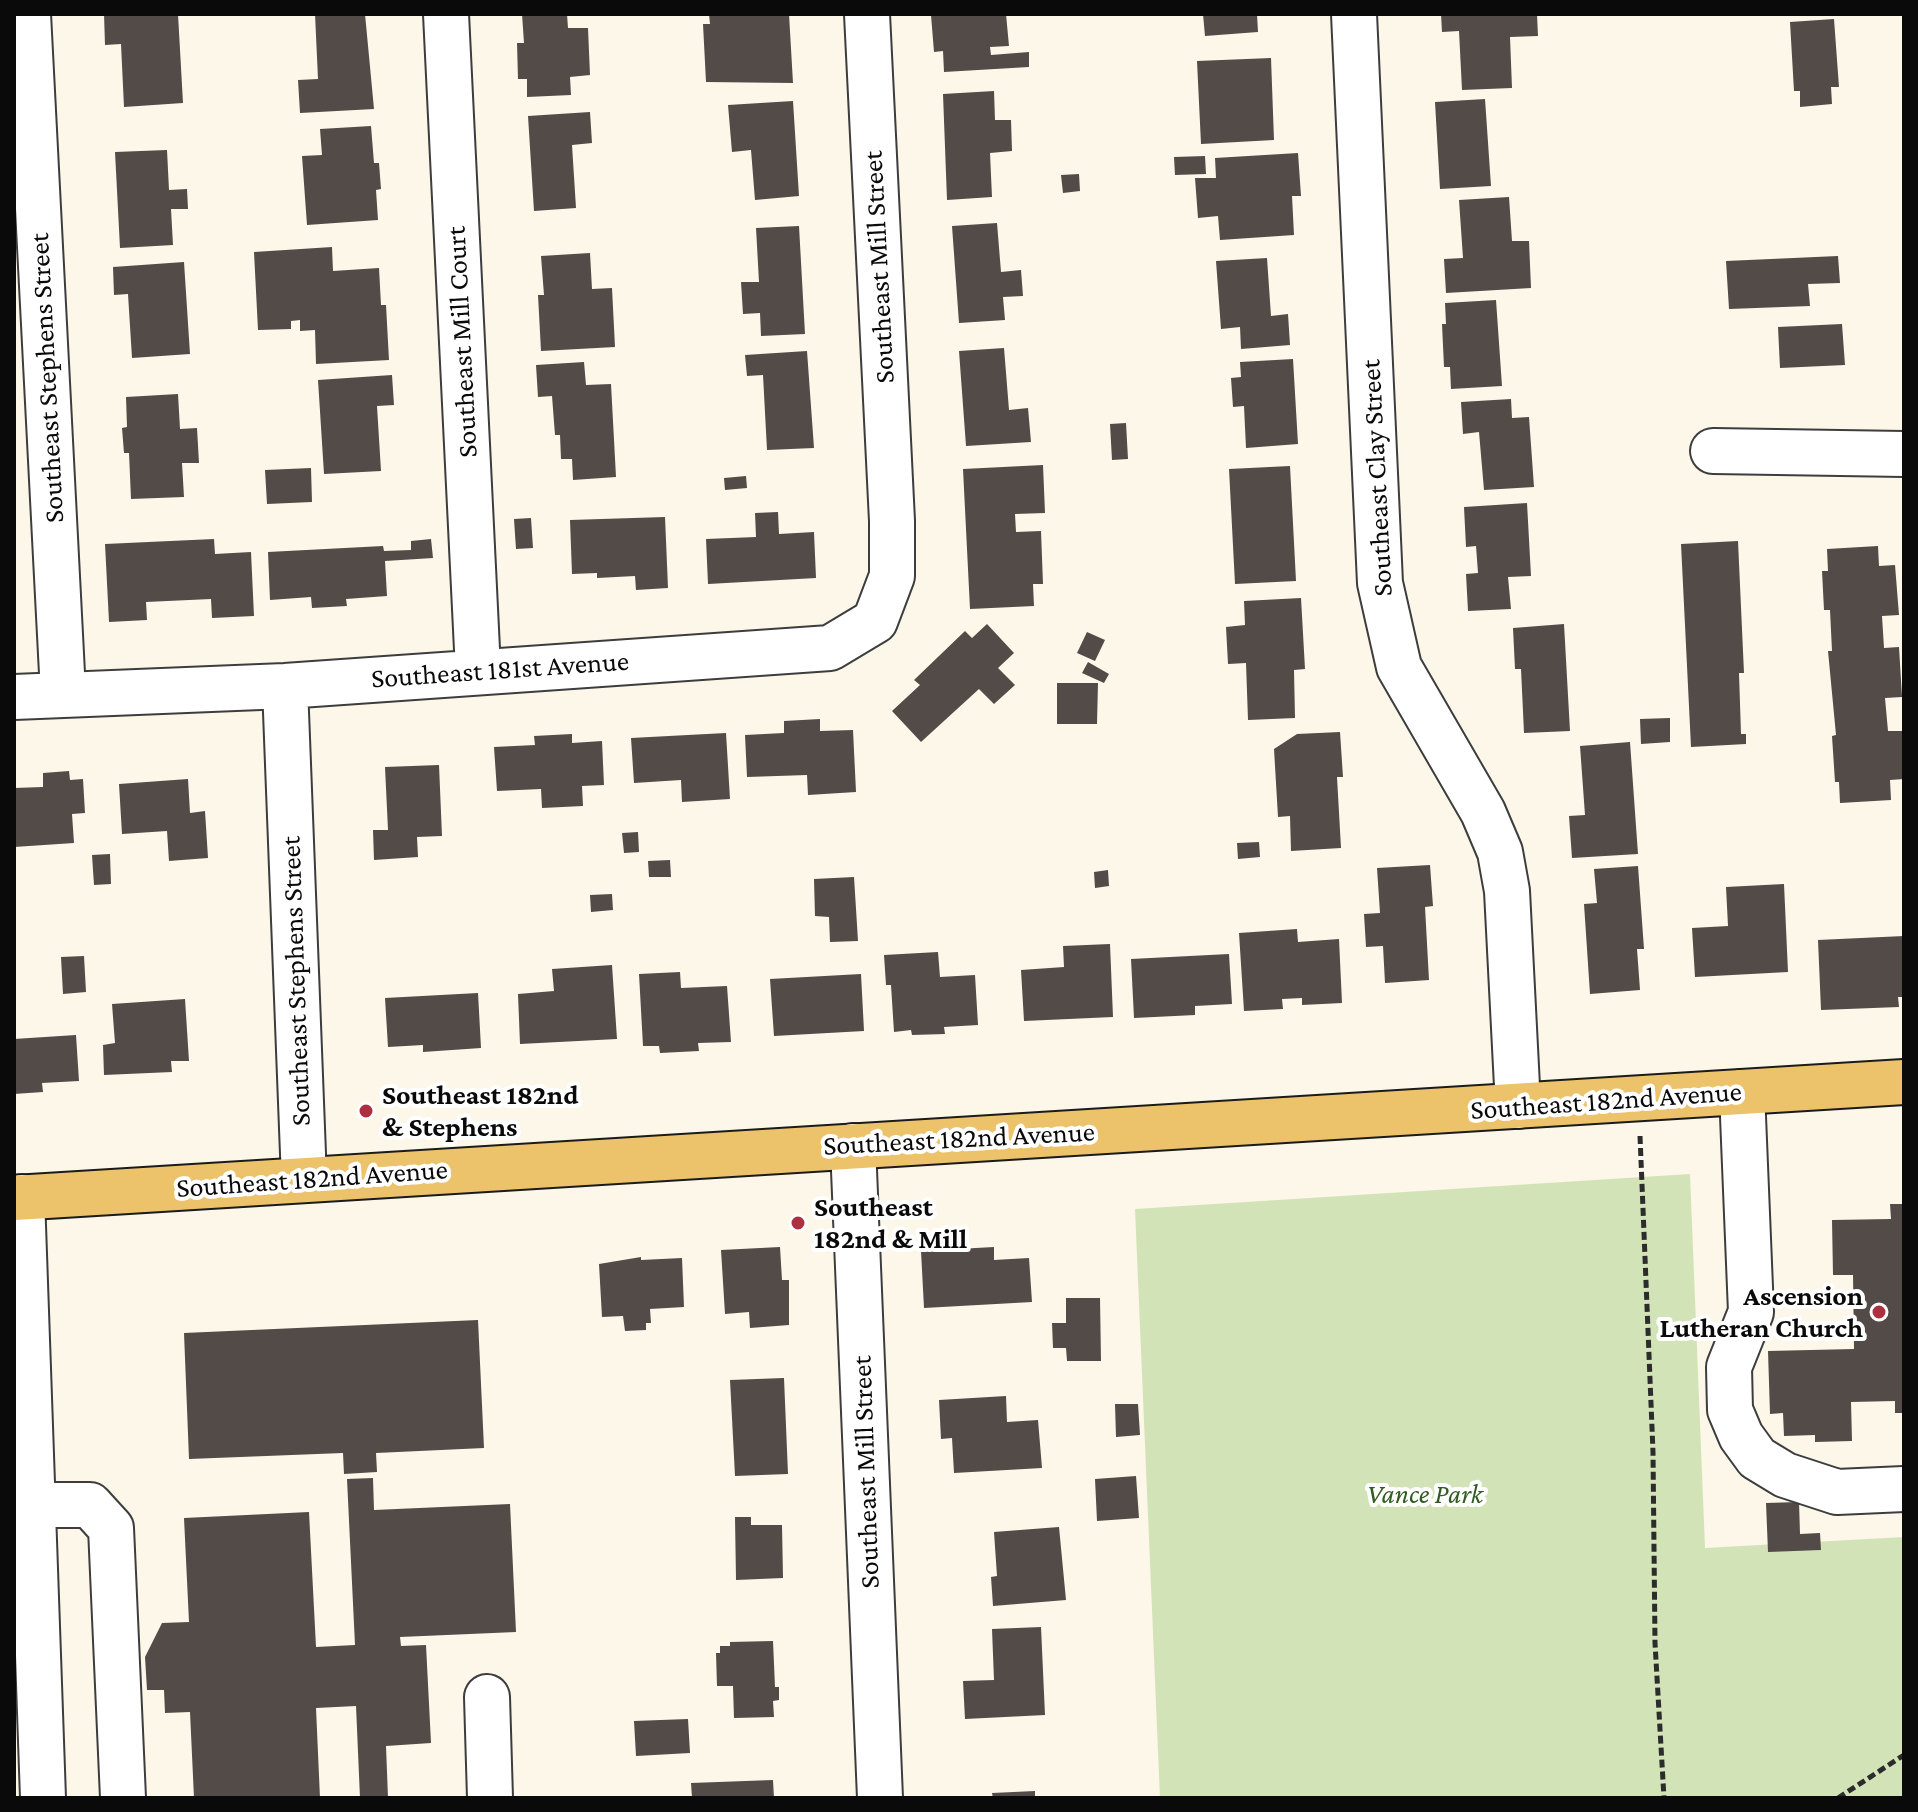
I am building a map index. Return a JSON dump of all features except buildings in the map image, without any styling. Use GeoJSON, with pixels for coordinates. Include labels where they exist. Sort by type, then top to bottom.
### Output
{"type":"FeatureCollection","features":[{"type":"Feature","properties":{"kind":"main road","name":"Southeast 182nd Avenue"},"geometry":{"type":"LineString","coordinates":[[18,1198],[1904,1082]]}},
{"type":"Feature","properties":{"kind":"street","name":"Southeast Stephens Street"},"geometry":{"type":"LineString","coordinates":[[28,14],[63,693]]}},
{"type":"Feature","properties":{"kind":"street","name":"Southeast Mill Court"},"geometry":{"type":"LineString","coordinates":[[446,14],[478,670]]}},
{"type":"Feature","properties":{"kind":"street","name":"Southeast Mill Street"},"geometry":{"type":"LineString","coordinates":[[867,14],[892,521]]}},
{"type":"Feature","properties":{"kind":"street","name":"Southeast Clay Street"},"geometry":{"type":"LineString","coordinates":[[1354,14],[1380,583],[1399,667],[1483,812],[1500,852],[1507,891],[1518,1106]]}},
{"type":"Feature","properties":{"kind":"street"},"geometry":{"type":"LineString","coordinates":[[1713,451],[1904,454]]}},
{"type":"Feature","properties":{"kind":"street","name":"Southeast 181st Avenue"},"geometry":{"type":"LineString","coordinates":[[14,697],[285,686],[478,670],[830,648],[875,621],[892,576],[892,521]]}},
{"type":"Feature","properties":{"kind":"street","name":"Southeast Stephens Street"},"geometry":{"type":"LineString","coordinates":[[285,686],[304,1180]]}},
{"type":"Feature","properties":{"kind":"street"},"geometry":{"type":"LineString","coordinates":[[1742,1092],[1751,1312],[1729,1367],[1730,1410],[1741,1436],[1757,1458],[1785,1475],[1837,1492],[1904,1489]]}},
{"type":"Feature","properties":{"kind":"street","name":"Southeast Mill Street"},"geometry":{"type":"LineString","coordinates":[[853,1146],[880,1798]]}},
{"type":"Feature","properties":{"kind":"street"},"geometry":{"type":"LineString","coordinates":[[18,1198],[33,1505],[26,1688],[43,1798]]}},
{"type":"Feature","properties":{"kind":"street"},"geometry":{"type":"LineString","coordinates":[[33,1505],[90,1505],[111,1528],[123,1798]]}},
{"type":"Feature","properties":{"kind":"street"},"geometry":{"type":"LineString","coordinates":[[487,1697],[490,1798]]}},
{"type":"Feature","properties":{"kind":"path"},"geometry":{"type":"LineString","coordinates":[[1638,1099],[1653,1452],[1655,1643],[1664,1798]]}},
{"type":"Feature","properties":{"kind":"path"},"geometry":{"type":"LineString","coordinates":[[1838,1798],[1904,1755]]}},
{"type":"Feature","properties":{"kind":"green space","name":"Vance Park"},"geometry":{"type":"Polygon","coordinates":[[[1690,1174],[1705,1548],[1904,1537],[1904,1798],[1160,1798],[1135,1209],[1690,1174]]]}},
{"type":"Feature","properties":{"kind":"place","name":"Southeast 182nd & Stephens"},"geometry":{"type":"Point","coordinates":[366,1111]}},
{"type":"Feature","properties":{"kind":"place","name":"Southeast 182nd & Mill"},"geometry":{"type":"Point","coordinates":[798,1223]}},
{"type":"Feature","properties":{"kind":"place","name":"Ascension Lutheran Church"},"geometry":{"type":"Point","coordinates":[1879,1312]}}]}
